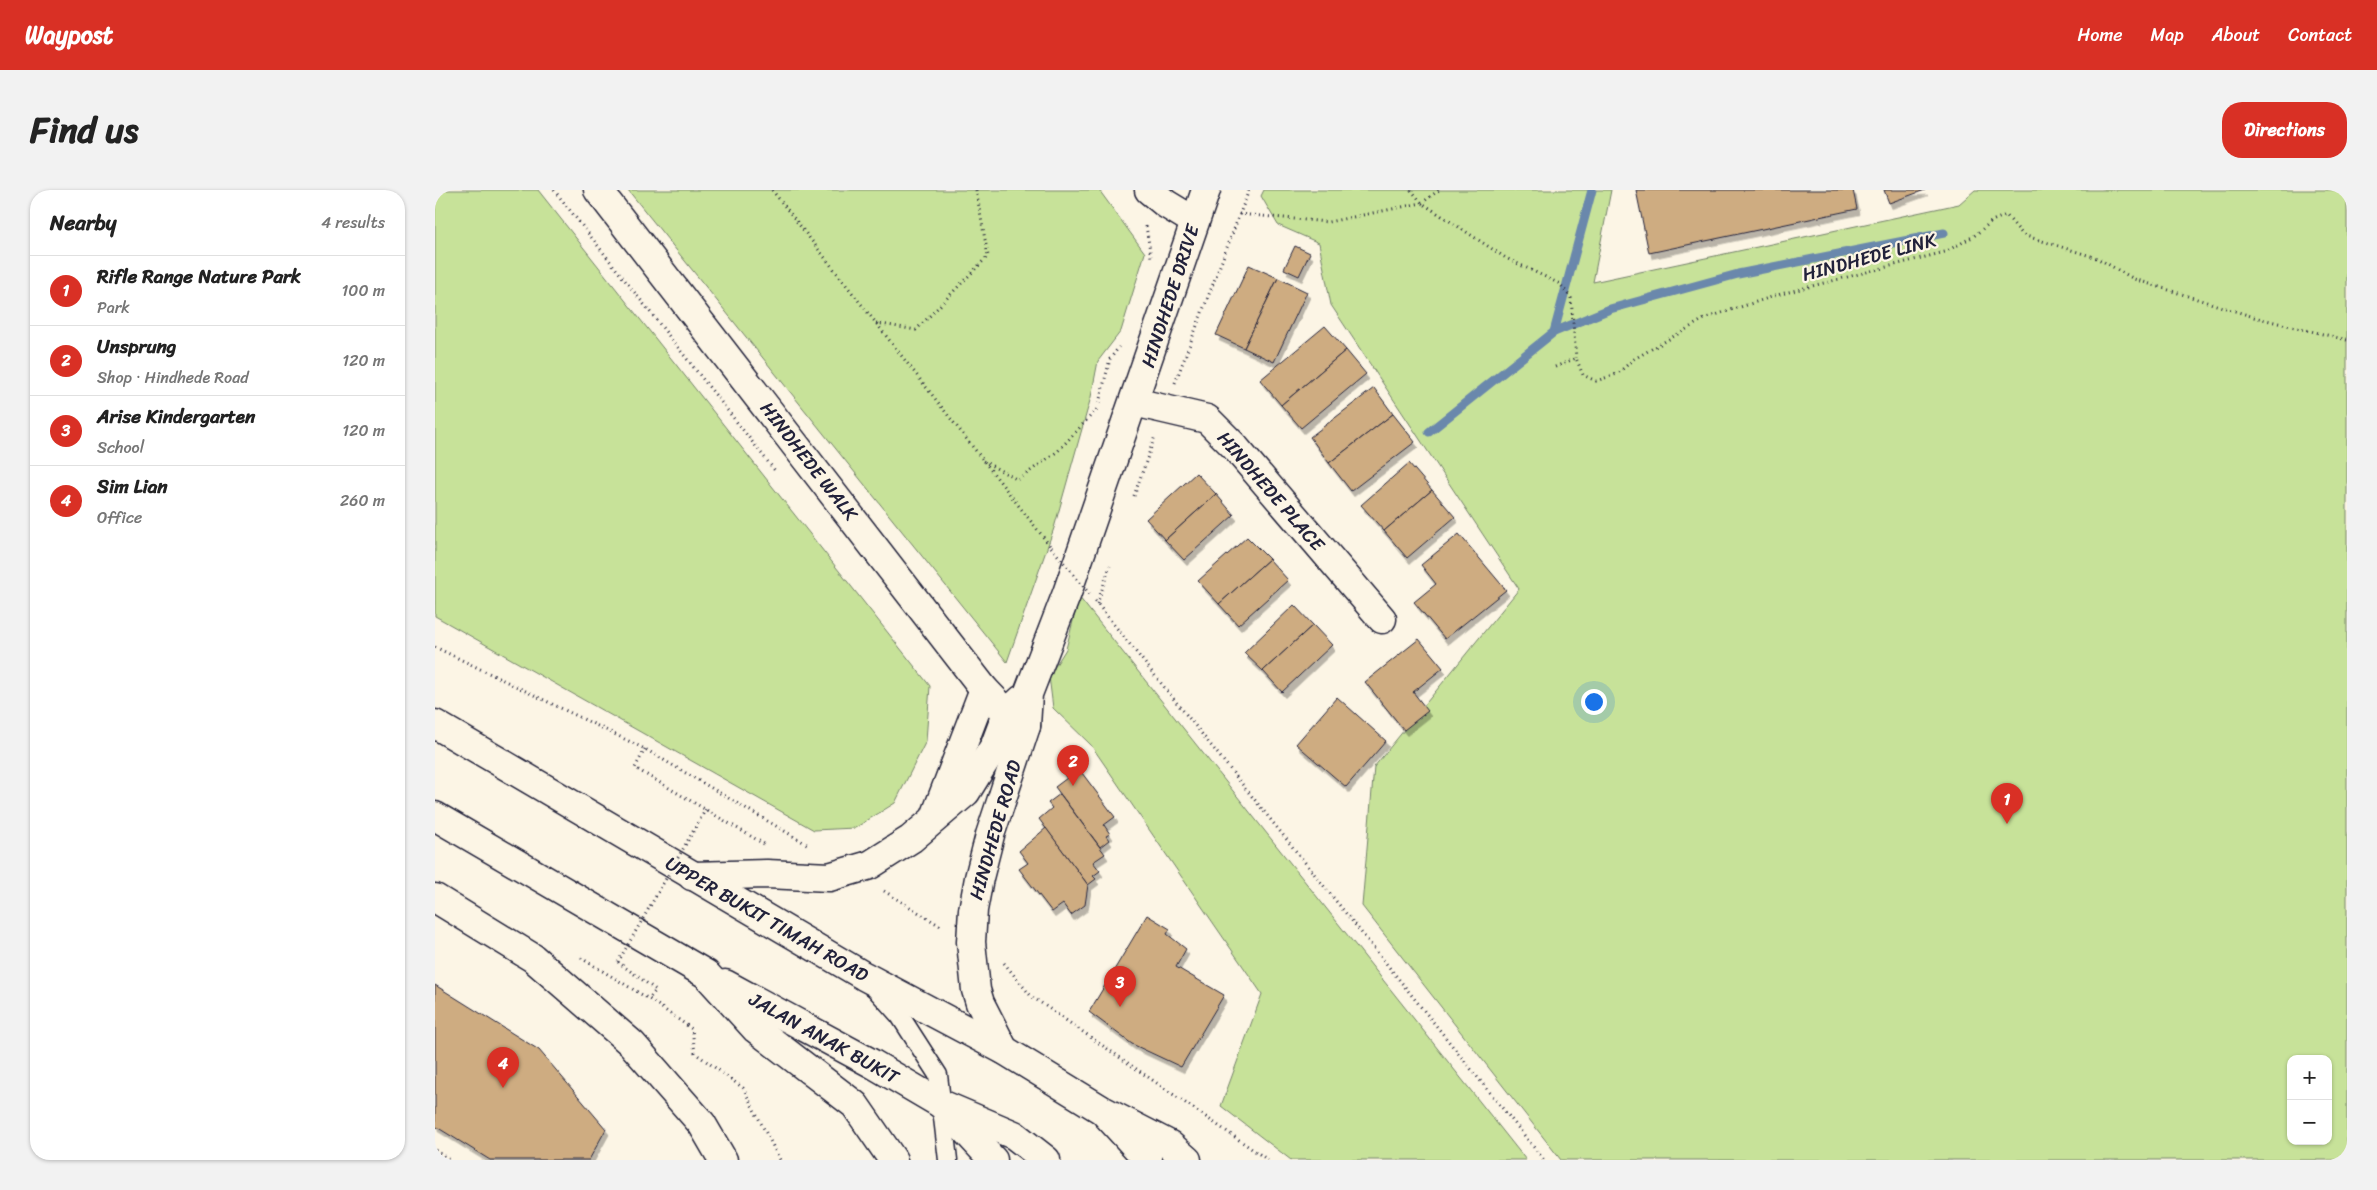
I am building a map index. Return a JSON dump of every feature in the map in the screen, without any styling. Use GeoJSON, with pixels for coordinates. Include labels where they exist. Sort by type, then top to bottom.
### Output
{"type":"FeatureCollection","features":[{"type":"Feature","properties":{"kind":"main road","name":"HINDHEDE WALK"},"geometry":{"type":"LineString","coordinates":[[598,190],[984,689],[1017,720]]}},
{"type":"Feature","properties":{"kind":"main road"},"geometry":{"type":"LineString","coordinates":[[1149,190],[1166,204],[1194,221]]}},
{"type":"Feature","properties":{"kind":"main road","name":"HINDHEDE DRIVE"},"geometry":{"type":"LineString","coordinates":[[1134,402],[1206,190]]}},
{"type":"Feature","properties":{"kind":"main road","name":"HINDHEDE ROAD"},"geometry":{"type":"LineString","coordinates":[[1005,1050],[980,1003],[976,990],[971,942],[973,910],[979,878],[1017,720],[1067,593],[1134,402]]}},
{"type":"Feature","properties":{"kind":"main road","name":"HINDHEDE PLACE"},"geometry":{"type":"LineString","coordinates":[[1134,402],[1165,408],[1207,420],[1234,446],[1382,619]]}},
{"type":"Feature","properties":{"kind":"main road","name":"HINDHEDE ROAD"},"geometry":{"type":"LineString","coordinates":[[934,819],[984,689]]}},
{"type":"Feature","properties":{"kind":"main road","name":"HINDHEDE ROAD"},"geometry":{"type":"LineString","coordinates":[[692,876],[767,874],[829,876],[870,865],[911,839],[966,792],[995,745],[1017,720]]}},
{"type":"Feature","properties":{"kind":"main road","name":"UPPER BUKIT TIMAH ROAD"},"geometry":{"type":"LineString","coordinates":[[435,724],[864,976],[1005,1050],[1102,1110]]}},
{"type":"Feature","properties":{"kind":"main road"},"geometry":{"type":"LineString","coordinates":[[435,816],[706,974],[756,1029],[855,1105],[893,1160]]}},
{"type":"Feature","properties":{"kind":"main road"},"geometry":{"type":"LineString","coordinates":[[435,898],[533,958],[632,1044],[702,1124],[723,1160]]}},
{"type":"Feature","properties":{"kind":"main road","name":"JALAN ANAK BUKIT"},"geometry":{"type":"LineString","coordinates":[[706,974],[873,1064],[941,1104],[1015,1136],[1046,1160]]}},
{"type":"Feature","properties":{"kind":"main road","name":"JALAN ANAK BUKIT"},"geometry":{"type":"LineString","coordinates":[[941,1104],[993,1160]]}},
{"type":"Feature","properties":{"kind":"main road"},"geometry":{"type":"LineString","coordinates":[[1102,1110],[1148,1160]]}},
{"type":"Feature","properties":{"kind":"main road"},"geometry":{"type":"LineString","coordinates":[[1102,1110],[1170,1145],[1187,1160]]}},
{"type":"Feature","properties":{"kind":"lane"},"geometry":{"type":"LineString","coordinates":[[864,976],[900,1016],[938,1075],[948,1160]]}},
{"type":"Feature","properties":{"kind":"path"},"geometry":{"type":"LineString","coordinates":[[554,190],[778,475]]}},
{"type":"Feature","properties":{"kind":"path"},"geometry":{"type":"LineString","coordinates":[[772,190],[980,459],[1544,1160]]}},
{"type":"Feature","properties":{"kind":"path"},"geometry":{"type":"LineString","coordinates":[[875,323],[916,330],[988,256],[976,190]]}},
{"type":"Feature","properties":{"kind":"path"},"geometry":{"type":"LineString","coordinates":[[1132,503],[1165,408],[1249,190]]}},
{"type":"Feature","properties":{"kind":"path","name":"HINDHEDE LINK"},"geometry":{"type":"LineString","coordinates":[[1411,190],[1422,203],[1505,258],[1560,284],[1571,298],[1576,358],[1583,375],[1596,381],[1617,374],[1634,359],[1706,318],[1781,294],[1945,252],[1974,236],[1992,221],[2006,215],[2023,235],[2097,258],[2134,279],[2254,317],[2347,340]]}},
{"type":"Feature","properties":{"kind":"path"},"geometry":{"type":"LineString","coordinates":[[1239,214],[1328,222],[1422,203],[1439,190]]}},
{"type":"Feature","properties":{"kind":"path"},"geometry":{"type":"LineString","coordinates":[[1555,367],[1576,358]]}},
{"type":"Feature","properties":{"kind":"path"},"geometry":{"type":"LineString","coordinates":[[980,459],[1018,480],[1058,451],[1098,408]]}},
{"type":"Feature","properties":{"kind":"path"},"geometry":{"type":"LineString","coordinates":[[1097,604],[1112,559]]}},
{"type":"Feature","properties":{"kind":"path"},"geometry":{"type":"LineString","coordinates":[[435,647],[645,749],[813,847]]}},
{"type":"Feature","properties":{"kind":"path"},"geometry":{"type":"LineString","coordinates":[[645,749],[635,768],[768,846]]}},
{"type":"Feature","properties":{"kind":"path"},"geometry":{"type":"LineString","coordinates":[[649,999],[656,990],[618,962],[706,809]]}},
{"type":"Feature","properties":{"kind":"path"},"geometry":{"type":"LineString","coordinates":[[870,865],[878,887],[935,924],[971,942],[1003,963],[1031,996],[1268,1160]]}},
{"type":"Feature","properties":{"kind":"path"},"geometry":{"type":"LineString","coordinates":[[435,1150],[449,1160]]}},
{"type":"Feature","properties":{"kind":"green space"},"geometry":{"type":"Polygon","coordinates":[[[435,190],[538,190],[930,686],[926,741],[895,803],[855,828],[814,830],[435,616],[435,190]]]}},
{"type":"Feature","properties":{"kind":"green space"},"geometry":{"type":"Polygon","coordinates":[[[628,190],[1099,190],[1145,253],[1121,331],[1098,361],[1091,397],[1054,528],[1007,662],[628,190]]]}},
{"type":"Feature","properties":{"kind":"green space"},"geometry":{"type":"Polygon","coordinates":[[[1264,190],[1611,190],[1593,282],[1959,204],[1975,190],[2347,190],[2347,1160],[1561,1160],[1362,906],[1374,767],[1519,589],[1331,305],[1319,243],[1278,225],[1261,196],[1264,190]]]}},
{"type":"Feature","properties":{"kind":"green space"},"geometry":{"type":"Polygon","coordinates":[[[1079,597],[1526,1160],[1291,1160],[1221,1106],[1262,994],[1091,745],[1053,708],[1049,676],[1066,649],[1079,597]]]}},
{"type":"Feature","properties":{"kind":"building"},"geometry":{"type":"Polygon","coordinates":[[[1636,190],[1853,190],[1857,209],[1649,253],[1636,190]]]}},
{"type":"Feature","properties":{"kind":"building"},"geometry":{"type":"Polygon","coordinates":[[[1884,190],[1925,190],[1889,203],[1884,190]]]}},
{"type":"Feature","properties":{"kind":"building"},"geometry":{"type":"Polygon","coordinates":[[[1295,246],[1310,253],[1299,276],[1284,269],[1295,246]]]}},
{"type":"Feature","properties":{"kind":"building"},"geometry":{"type":"Polygon","coordinates":[[[1249,265],[1278,278],[1244,348],[1216,335],[1249,265]]]}},
{"type":"Feature","properties":{"kind":"building"},"geometry":{"type":"Polygon","coordinates":[[[1278,278],[1307,292],[1274,362],[1244,348],[1278,278]]]}},
{"type":"Feature","properties":{"kind":"building"},"geometry":{"type":"Polygon","coordinates":[[[1325,326],[1346,350],[1281,405],[1260,380],[1325,326]]]}},
{"type":"Feature","properties":{"kind":"building"},"geometry":{"type":"Polygon","coordinates":[[[1346,350],[1366,374],[1301,428],[1281,405],[1346,350]]]}},
{"type":"Feature","properties":{"kind":"building"},"geometry":{"type":"Polygon","coordinates":[[[1374,388],[1393,414],[1329,463],[1310,437],[1374,388]]]}},
{"type":"Feature","properties":{"kind":"building"},"geometry":{"type":"Polygon","coordinates":[[[1393,414],[1415,442],[1351,491],[1329,463],[1393,414]]]}},
{"type":"Feature","properties":{"kind":"building"},"geometry":{"type":"Polygon","coordinates":[[[1409,463],[1432,490],[1384,531],[1361,505],[1409,463]]]}},
{"type":"Feature","properties":{"kind":"building"},"geometry":{"type":"Polygon","coordinates":[[[1196,473],[1216,494],[1165,540],[1146,519],[1196,473]]]}},
{"type":"Feature","properties":{"kind":"building"},"geometry":{"type":"Polygon","coordinates":[[[1432,490],[1455,517],[1407,558],[1384,531],[1432,490]]]}},
{"type":"Feature","properties":{"kind":"building"},"geometry":{"type":"Polygon","coordinates":[[[1216,494],[1234,515],[1184,560],[1165,540],[1216,494]]]}},
{"type":"Feature","properties":{"kind":"building"},"geometry":{"type":"Polygon","coordinates":[[[1459,534],[1506,590],[1445,639],[1414,602],[1436,584],[1421,565],[1459,534]]]}},
{"type":"Feature","properties":{"kind":"building"},"geometry":{"type":"Polygon","coordinates":[[[1247,537],[1269,559],[1219,604],[1198,581],[1247,537]]]}},
{"type":"Feature","properties":{"kind":"building"},"geometry":{"type":"Polygon","coordinates":[[[1269,559],[1288,580],[1238,625],[1219,604],[1269,559]]]}},
{"type":"Feature","properties":{"kind":"building"},"geometry":{"type":"Polygon","coordinates":[[[1294,605],[1313,625],[1263,671],[1244,653],[1294,605]]]}},
{"type":"Feature","properties":{"kind":"building"},"geometry":{"type":"Polygon","coordinates":[[[1313,625],[1332,645],[1282,692],[1263,671],[1313,625]]]}},
{"type":"Feature","properties":{"kind":"building"},"geometry":{"type":"Polygon","coordinates":[[[1419,639],[1443,668],[1413,692],[1428,711],[1404,730],[1365,682],[1419,639]]]}},
{"type":"Feature","properties":{"kind":"building"},"geometry":{"type":"Polygon","coordinates":[[[1337,697],[1386,741],[1346,787],[1296,744],[1337,697]]]}},
{"type":"Feature","properties":{"kind":"building"},"geometry":{"type":"Polygon","coordinates":[[[1073,761],[1115,817],[1104,825],[1110,834],[1106,836],[1109,840],[1100,847],[1055,787],[1067,778],[1061,770],[1073,761]]]}},
{"type":"Feature","properties":{"kind":"building"},"geometry":{"type":"Polygon","coordinates":[[[1060,794],[1105,854],[1093,862],[1100,871],[1093,876],[1096,879],[1088,885],[1039,819],[1052,808],[1048,803],[1060,794]]]}},
{"type":"Feature","properties":{"kind":"building"},"geometry":{"type":"Polygon","coordinates":[[[1046,828],[1088,885],[1085,905],[1071,915],[1063,904],[1052,912],[1019,869],[1028,863],[1019,851],[1046,828]]]}},
{"type":"Feature","properties":{"kind":"building"},"geometry":{"type":"Polygon","coordinates":[[[1147,915],[1170,929],[1167,934],[1186,949],[1176,967],[1224,995],[1181,1067],[1132,1044],[1089,1012],[1147,915]]]}},
{"type":"Feature","properties":{"kind":"building"},"geometry":{"type":"Polygon","coordinates":[[[435,985],[539,1050],[606,1129],[589,1160],[490,1160],[435,1126],[435,985]]]}},
{"type":"Feature","properties":{"kind":"waterway"},"geometry":{"type":"LineString","coordinates":[[1554,332],[1592,190]]}},
{"type":"Feature","properties":{"kind":"waterway"},"geometry":{"type":"LineString","coordinates":[[1429,432],[1554,332],[1610,309],[1738,274],[1944,233]]}},
{"type":"Feature","properties":{"kind":"place","name":"Unsprung"},"geometry":{"type":"Point","coordinates":[1073,786]}},
{"type":"Feature","properties":{"kind":"place","name":"Rifle Range Nature Park"},"geometry":{"type":"Point","coordinates":[2007,824]}},
{"type":"Feature","properties":{"kind":"place","name":"Arise Kindergarten"},"geometry":{"type":"Point","coordinates":[1120,1007]}},
{"type":"Feature","properties":{"kind":"place","name":"Sim Lian"},"geometry":{"type":"Point","coordinates":[503,1088]}}]}
